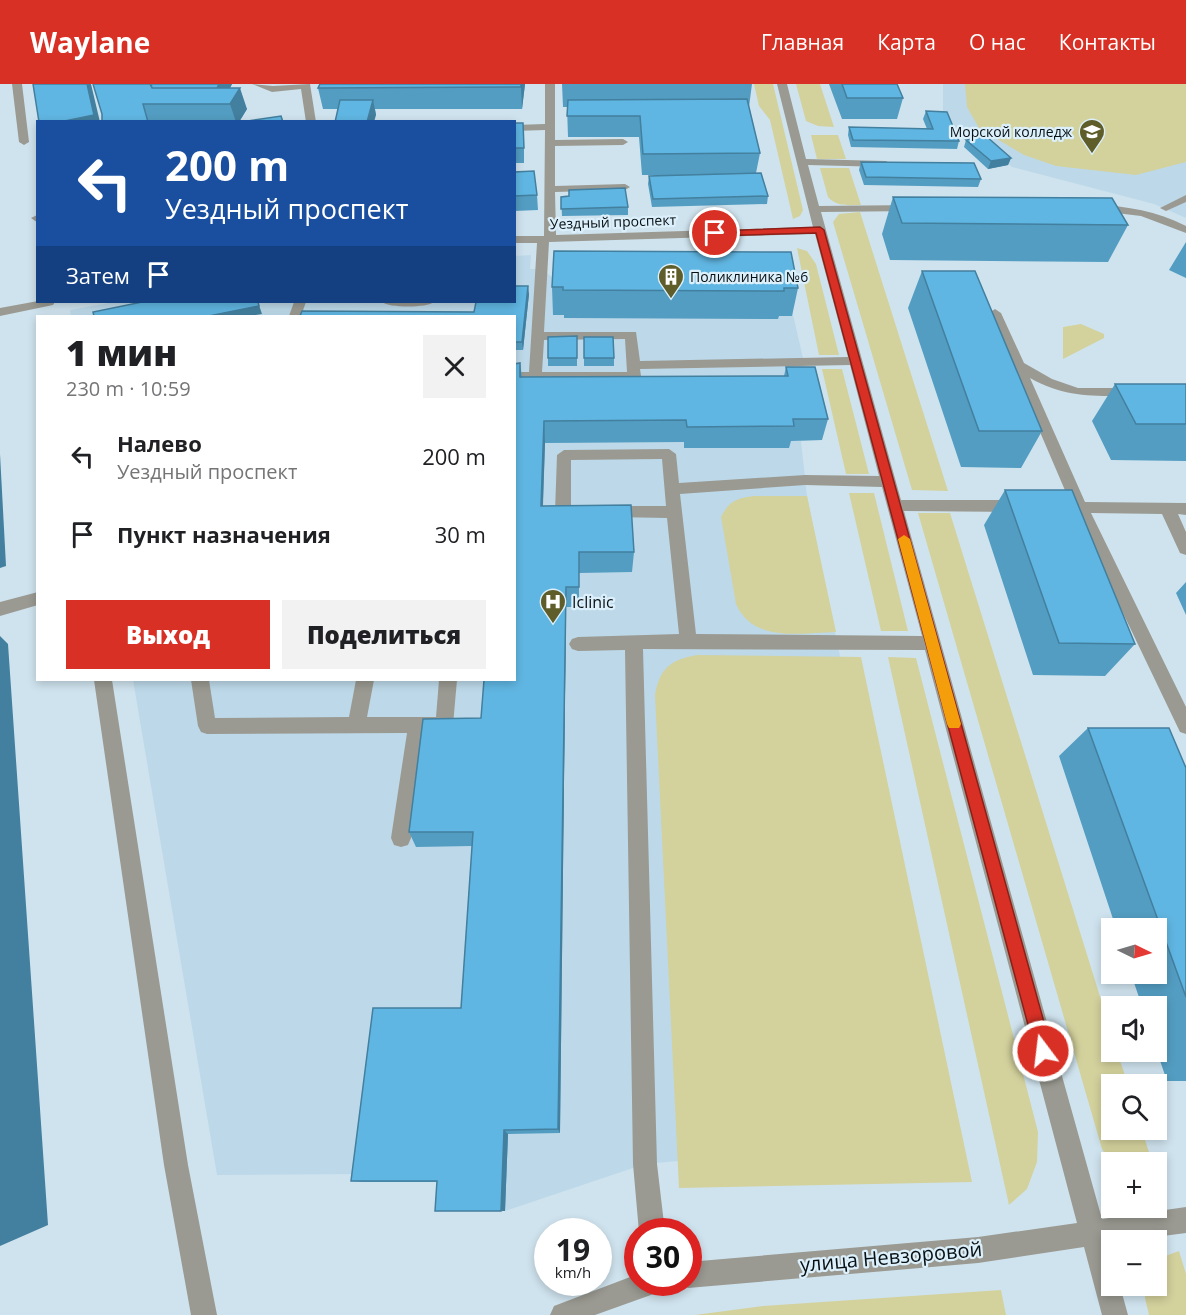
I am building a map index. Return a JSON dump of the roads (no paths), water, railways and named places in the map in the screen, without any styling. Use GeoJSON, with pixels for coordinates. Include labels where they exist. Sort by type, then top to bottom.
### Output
{"type":"FeatureCollection","features":[{"type":"Feature","properties":{"kind":"street"},"geometry":{"type":"LineString","coordinates":[[17,84],[24,142]]}},
{"type":"Feature","properties":{"kind":"street"},"geometry":{"type":"LineString","coordinates":[[257,84],[272,89],[306,85],[311,120]]}},
{"type":"Feature","properties":{"kind":"street"},"geometry":{"type":"LineString","coordinates":[[535,376],[540,288],[547,239],[549,189],[544,175],[550,143],[550,84]]}},
{"type":"Feature","properties":{"kind":"street"},"geometry":{"type":"LineString","coordinates":[[782,84],[1115,1315]]}},
{"type":"Feature","properties":{"kind":"street"},"geometry":{"type":"LineString","coordinates":[[516,128],[550,127]]}},
{"type":"Feature","properties":{"kind":"street"},"geometry":{"type":"LineString","coordinates":[[550,143],[623,142]]}},
{"type":"Feature","properties":{"kind":"street"},"geometry":{"type":"LineString","coordinates":[[802,162],[901,164]]}},
{"type":"Feature","properties":{"kind":"street"},"geometry":{"type":"LineString","coordinates":[[549,189],[625,187]]}},
{"type":"Feature","properties":{"kind":"street"},"geometry":{"type":"LineString","coordinates":[[1166,208],[1186,198]]}},
{"type":"Feature","properties":{"kind":"street"},"geometry":{"type":"LineString","coordinates":[[814,208],[931,208]]}},
{"type":"Feature","properties":{"kind":"street"},"geometry":{"type":"LineString","coordinates":[[1086,208],[1136,210],[1158,215],[1186,230]]}},
{"type":"Feature","properties":{"kind":"street","name":"Уездный проспект"},"geometry":{"type":"LineString","coordinates":[[516,240],[820,230]]}},
{"type":"Feature","properties":{"kind":"street"},"geometry":{"type":"LineString","coordinates":[[523,288],[540,288]]}},
{"type":"Feature","properties":{"kind":"street"},"geometry":{"type":"LineString","coordinates":[[0,312],[43,303]]}},
{"type":"Feature","properties":{"kind":"street"},"geometry":{"type":"LineString","coordinates":[[995,313],[1080,507],[1186,726]]}},
{"type":"Feature","properties":{"kind":"street"},"geometry":{"type":"LineString","coordinates":[[516,376],[633,376],[632,335],[537,336]]}},
{"type":"Feature","properties":{"kind":"street"},"geometry":{"type":"LineString","coordinates":[[633,365],[856,361]]}},
{"type":"Feature","properties":{"kind":"street"},"geometry":{"type":"LineString","coordinates":[[1019,366],[1047,382],[1077,392],[1142,392]]}},
{"type":"Feature","properties":{"kind":"street"},"geometry":{"type":"LineString","coordinates":[[674,512],[563,512],[564,455],[669,454],[688,641]]}},
{"type":"Feature","properties":{"kind":"street"},"geometry":{"type":"LineString","coordinates":[[672,489],[805,480],[889,482]]}},
{"type":"Feature","properties":{"kind":"street"},"geometry":{"type":"LineString","coordinates":[[895,505],[1036,506]]}},
{"type":"Feature","properties":{"kind":"street"},"geometry":{"type":"LineString","coordinates":[[1058,507],[1186,509]]}},
{"type":"Feature","properties":{"kind":"street"},"geometry":{"type":"LineString","coordinates":[[1167,508],[1186,549]]}},
{"type":"Feature","properties":{"kind":"street"},"geometry":{"type":"LineString","coordinates":[[0,609],[36,599]]}},
{"type":"Feature","properties":{"kind":"street"},"geometry":{"type":"LineString","coordinates":[[578,644],[688,641],[807,644],[932,643]]}},
{"type":"Feature","properties":{"kind":"street"},"geometry":{"type":"LineString","coordinates":[[634,644],[645,1164],[651,1218]]}},
{"type":"Feature","properties":{"kind":"street"},"geometry":{"type":"LineString","coordinates":[[103,681],[176,1165],[204,1315]]}},
{"type":"Feature","properties":{"kind":"street"},"geometry":{"type":"LineString","coordinates":[[200,681],[207,726],[444,725],[448,681]]}},
{"type":"Feature","properties":{"kind":"street"},"geometry":{"type":"LineString","coordinates":[[357,725],[365,681]]}},
{"type":"Feature","properties":{"kind":"street"},"geometry":{"type":"LineString","coordinates":[[401,837],[417,725]]}},
{"type":"Feature","properties":{"kind":"street","name":"улица Невзоровой"},"geometry":{"type":"LineString","coordinates":[[702,1274],[978,1250],[1186,1220]]}},
{"type":"Feature","properties":{"kind":"street"},"geometry":{"type":"LineString","coordinates":[[563,1315],[624,1291]]}},
{"type":"Feature","properties":{"kind":"place","name":"Морской колледж"},"geometry":{"type":"Point","coordinates":[1092,155]}},
{"type":"Feature","properties":{"kind":"place","name":"Поликлиника №6"},"geometry":{"type":"Point","coordinates":[671,300]}},
{"type":"Feature","properties":{"kind":"place","name":"Iclinic"},"geometry":{"type":"Point","coordinates":[553,625]}}]}
